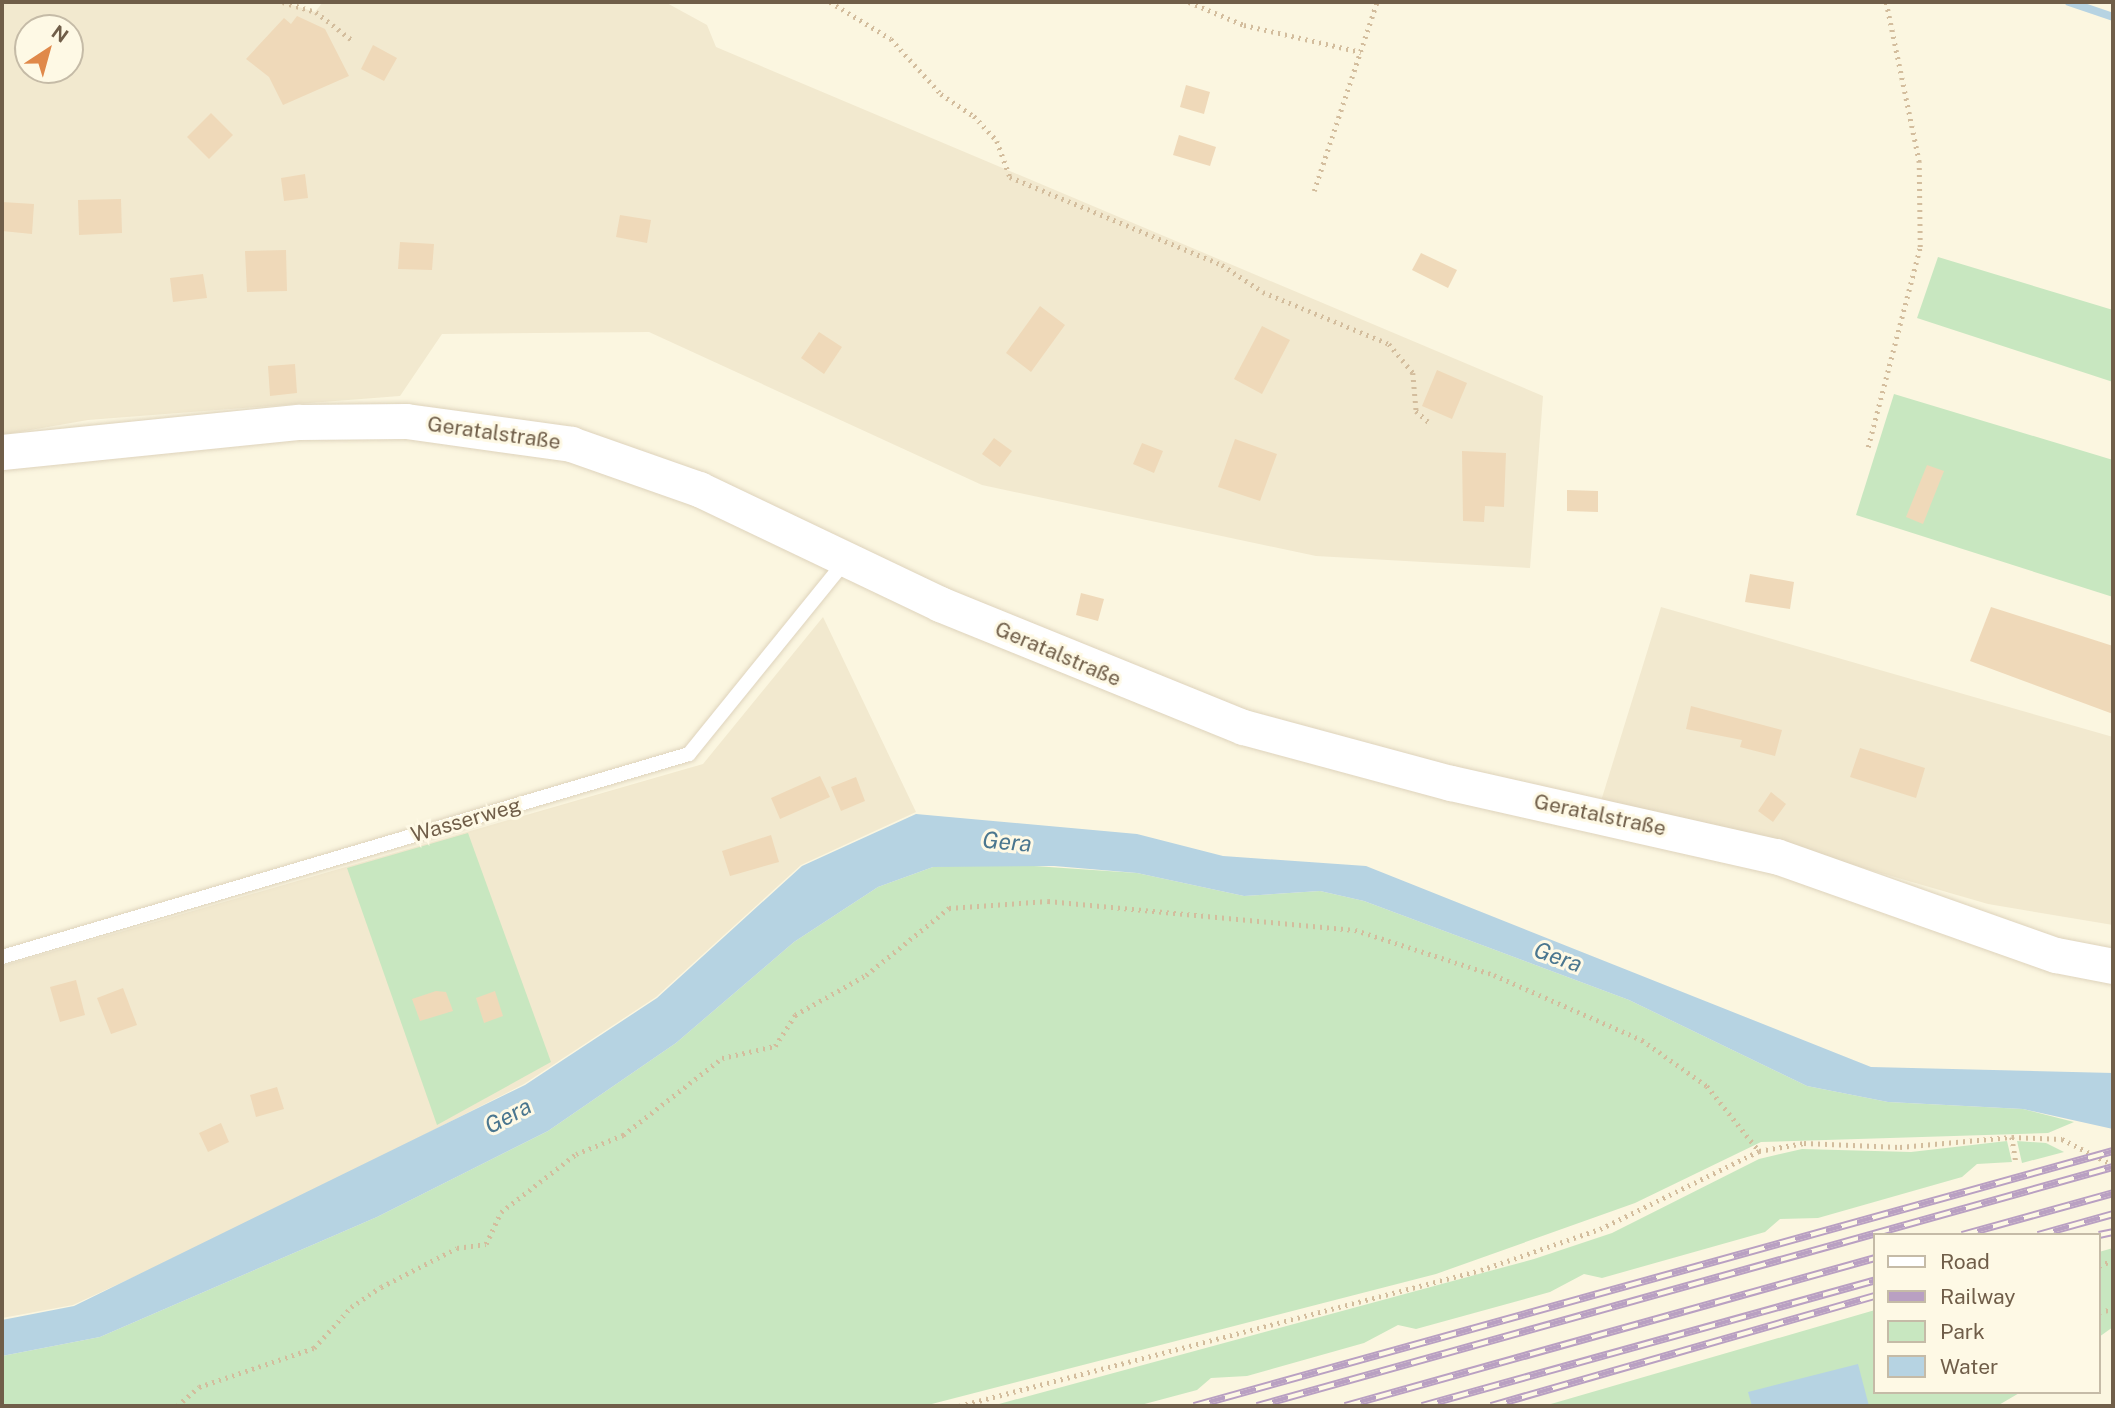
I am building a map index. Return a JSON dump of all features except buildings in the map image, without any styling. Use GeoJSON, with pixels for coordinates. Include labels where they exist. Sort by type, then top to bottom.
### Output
{"type":"FeatureCollection","features":[{"type":"Feature","properties":{"kind":"street","name":"Geratalstraße"},"geometry":{"type":"LineString","coordinates":[[2,452],[299,422],[406,421],[518,433],[624,459],[846,560],[1243,727],[1451,783],[1776,856],[2056,956],[2113,966]]}},
{"type":"Feature","properties":{"kind":"lane","name":"Wasserweg"},"geometry":{"type":"LineString","coordinates":[[2,957],[689,754],[846,560]]}},
{"type":"Feature","properties":{"kind":"path"},"geometry":{"type":"LineString","coordinates":[[283,2],[316,12],[352,40]]}},
{"type":"Feature","properties":{"kind":"path"},"geometry":{"type":"LineString","coordinates":[[678,2],[722,2]]}},
{"type":"Feature","properties":{"kind":"path"},"geometry":{"type":"LineString","coordinates":[[830,2],[891,39],[941,94],[974,116],[997,141],[1010,177],[1223,265],[1263,292],[1389,344],[1413,373],[1416,411],[1430,423]]}},
{"type":"Feature","properties":{"kind":"path"},"geometry":{"type":"LineString","coordinates":[[1189,2],[1244,24],[1361,52]]}},
{"type":"Feature","properties":{"kind":"path"},"geometry":{"type":"LineString","coordinates":[[1314,191],[1377,2]]}},
{"type":"Feature","properties":{"kind":"path"},"geometry":{"type":"LineString","coordinates":[[1868,447],[1920,247],[1918,150],[1886,2]]}},
{"type":"Feature","properties":{"kind":"path"},"geometry":{"type":"LineString","coordinates":[[177,1406],[199,1387],[314,1348],[351,1307],[381,1287],[457,1248],[486,1244],[501,1212],[576,1154],[623,1135],[722,1058],[775,1046],[794,1016],[866,975],[949,908],[1048,901],[1355,930],[1494,975],[1642,1040],[1707,1086],[1759,1151]]}},
{"type":"Feature","properties":{"kind":"path"},"geometry":{"type":"LineString","coordinates":[[2012,1136],[2016,1162]]}},
{"type":"Feature","properties":{"kind":"path"},"geometry":{"type":"LineString","coordinates":[[959,1406],[1481,1270],[1600,1229],[1759,1151],[1804,1143],[1900,1147],[2012,1136],[2062,1139],[2113,1165]]}},
{"type":"Feature","properties":{"kind":"shaded area"},"geometry":{"type":"Polygon","coordinates":[[[2,2],[283,2],[315,12],[323,2],[665,2],[707,25],[716,47],[1543,396],[1530,568],[1316,556],[982,485],[649,332],[442,334],[400,396],[88,420],[2,435],[2,2]]]}},
{"type":"Feature","properties":{"kind":"shaded area"},"geometry":{"type":"Polygon","coordinates":[[[1661,607],[2113,737],[2113,925],[1988,904],[1753,836],[1601,801],[1661,607]]]}},
{"type":"Feature","properties":{"kind":"shaded area"},"geometry":{"type":"Polygon","coordinates":[[[823,617],[916,812],[801,865],[656,997],[524,1084],[251,1223],[73,1305],[2,1318],[2,966],[703,764],[823,617]]]}},
{"type":"Feature","properties":{"kind":"green space"},"geometry":{"type":"Polygon","coordinates":[[[1938,257],[2113,310],[2113,382],[1917,318],[1938,257]]]}},
{"type":"Feature","properties":{"kind":"green space"},"geometry":{"type":"Polygon","coordinates":[[[1894,394],[2113,460],[2113,597],[1856,515],[1894,394]]]}},
{"type":"Feature","properties":{"kind":"green space"},"geometry":{"type":"Polygon","coordinates":[[[468,833],[551,1062],[437,1125],[347,868],[468,833]]]}},
{"type":"Feature","properties":{"kind":"green space"},"geometry":{"type":"Polygon","coordinates":[[[989,863],[1137,873],[1244,896],[1320,891],[1364,901],[1629,1000],[1807,1086],[1888,1102],[2023,1109],[2074,1122],[2048,1133],[1761,1142],[1635,1203],[1436,1274],[924,1406],[2,1406],[2,1356],[100,1337],[377,1217],[548,1131],[676,1043],[794,942],[878,887],[933,867],[989,863]]]}},
{"type":"Feature","properties":{"kind":"green space"},"geometry":{"type":"Polygon","coordinates":[[[2007,1141],[2012,1162],[1977,1164],[1962,1177],[1818,1218],[1780,1219],[1765,1232],[1602,1278],[1584,1274],[1550,1292],[1416,1329],[1398,1325],[1364,1343],[1247,1376],[1211,1378],[1197,1390],[1137,1406],[999,1404],[1534,1259],[1612,1233],[1759,1159],[1802,1149],[1911,1152],[2007,1141]]]}},
{"type":"Feature","properties":{"kind":"green space"},"geometry":{"type":"Polygon","coordinates":[[[2017,1141],[2046,1143],[2064,1152],[2022,1163],[2017,1141]]]}},
{"type":"Feature","properties":{"kind":"green space"},"geometry":{"type":"Polygon","coordinates":[[[2113,1248],[2113,1327],[2101,1336],[2101,1251],[2113,1248]]]}},
{"type":"Feature","properties":{"kind":"green space"},"geometry":{"type":"Polygon","coordinates":[[[1874,1310],[1874,1394],[2018,1394],[1997,1406],[1544,1406],[1874,1310]]]}},
{"type":"Feature","properties":{"kind":"water","name":"Gera"},"geometry":{"type":"Polygon","coordinates":[[[916,814],[1137,834],[1223,856],[1366,866],[1871,1067],[2113,1073],[2113,1129],[2023,1109],[1888,1102],[1807,1086],[1629,1000],[1364,901],[1320,891],[1244,896],[1137,873],[1054,866],[933,867],[878,887],[794,942],[676,1043],[548,1131],[377,1217],[100,1337],[2,1356],[2,1320],[74,1306],[525,1085],[657,998],[802,866],[916,814]]]}},
{"type":"Feature","properties":{"kind":"water"},"geometry":{"type":"Polygon","coordinates":[[[1858,1364],[1869,1406],[1752,1406],[1748,1392],[1858,1364]]]}},
{"type":"Feature","properties":{"kind":"waterway"},"geometry":{"type":"LineString","coordinates":[[2069,2],[2113,17]]}},
{"type":"Feature","properties":{"kind":"railway"},"geometry":{"type":"LineString","coordinates":[[1194,1406],[2113,1151]]}},
{"type":"Feature","properties":{"kind":"railway"},"geometry":{"type":"LineString","coordinates":[[1877,1233],[2113,1167]]}},
{"type":"Feature","properties":{"kind":"railway"},"geometry":{"type":"LineString","coordinates":[[1969,1233],[2113,1193]]}},
{"type":"Feature","properties":{"kind":"railway"},"geometry":{"type":"LineString","coordinates":[[2045,1233],[2113,1214]]}},
{"type":"Feature","properties":{"kind":"railway"},"geometry":{"type":"LineString","coordinates":[[2101,1235],[2113,1232]]}},
{"type":"Feature","properties":{"kind":"railway"},"geometry":{"type":"LineString","coordinates":[[1257,1406],[1874,1234]]}},
{"type":"Feature","properties":{"kind":"railway"},"geometry":{"type":"LineString","coordinates":[[1345,1406],[1874,1258]]}},
{"type":"Feature","properties":{"kind":"railway"},"geometry":{"type":"LineString","coordinates":[[1422,1406],[1874,1280]]}},
{"type":"Feature","properties":{"kind":"railway"},"geometry":{"type":"LineString","coordinates":[[1491,1406],[1874,1296]]}}]}
